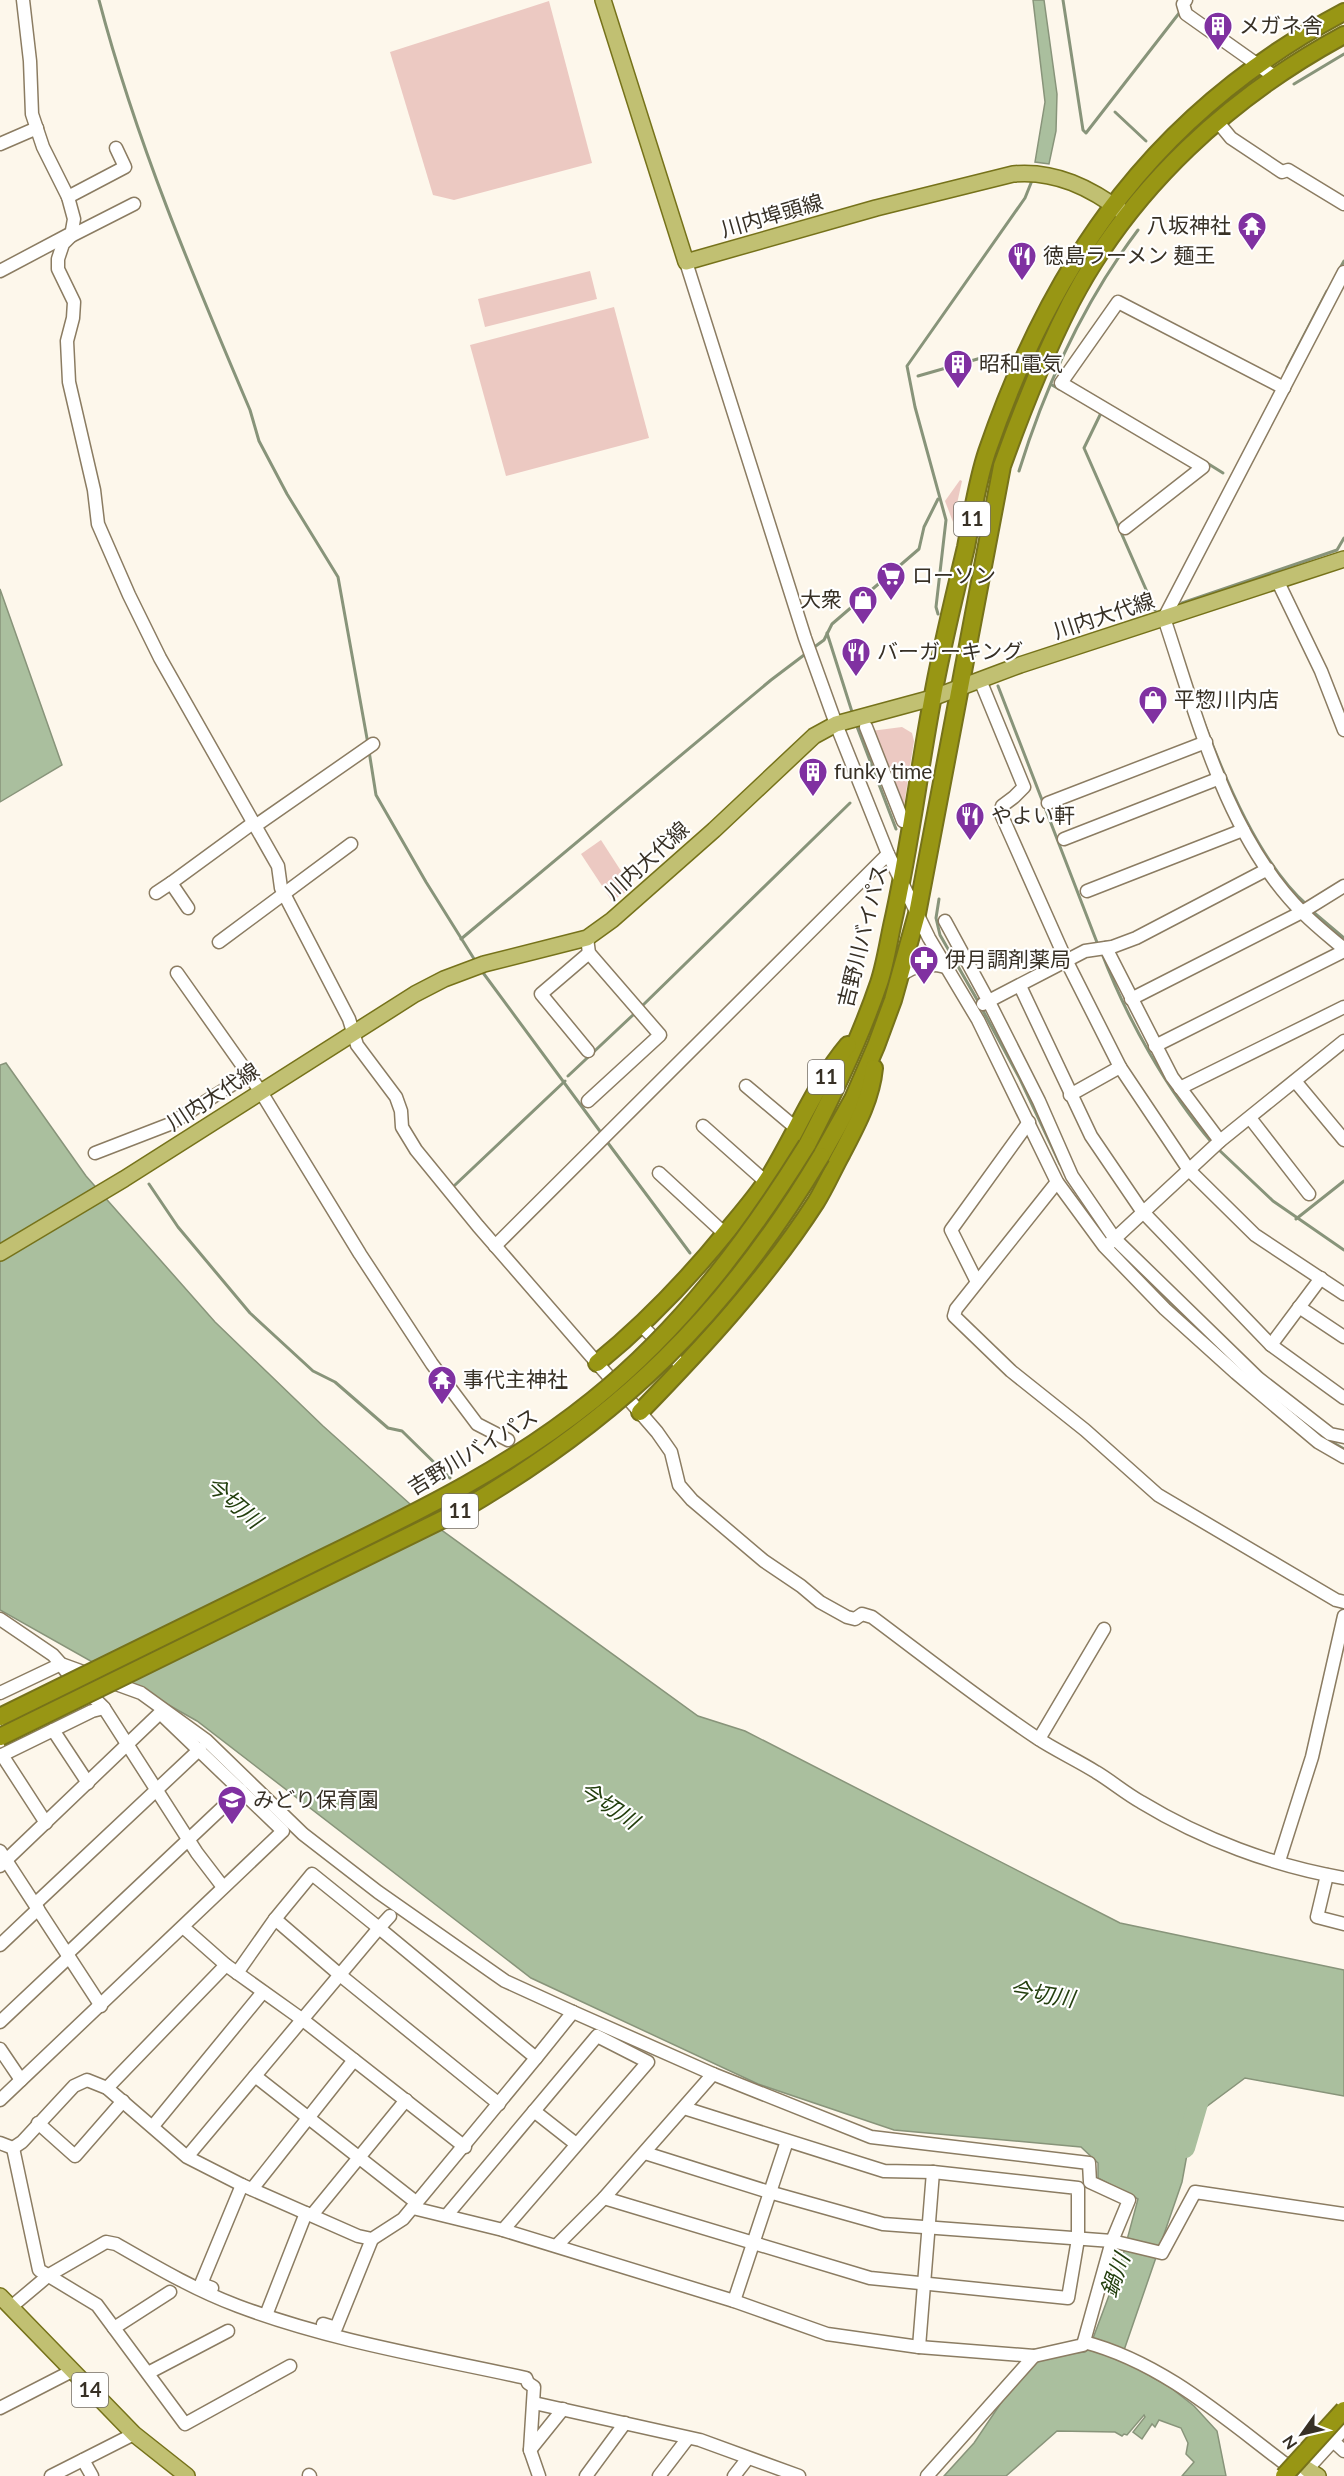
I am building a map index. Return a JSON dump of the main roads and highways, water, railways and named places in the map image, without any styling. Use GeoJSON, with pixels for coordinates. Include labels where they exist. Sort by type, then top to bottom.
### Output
{"type":"FeatureCollection","features":[{"type":"Feature","properties":{"kind":"highway","name":"吉野川バイパス"},"geometry":{"type":"LineString","coordinates":[[0,1717],[451,1495],[551,1432],[595,1398],[641,1357],[710,1285],[756,1224],[807,1145],[862,1029],[880,980],[902,883],[933,698],[986,455],[1012,385],[1057,290],[1088,239],[1113,204],[1179,130],[1230,85],[1256,66],[1301,36],[1344,12]]}},
{"type":"Feature","properties":{"kind":"highway","name":"吉野川バイパス"},"geometry":{"type":"LineString","coordinates":[[0,1737],[460,1511],[511,1481],[607,1412],[653,1371],[708,1315],[765,1244],[821,1156],[853,1099],[876,1046],[900,976],[917,914],[1002,466],[1027,395],[1072,301],[1102,250],[1144,194],[1217,121],[1275,77],[1344,35]]}},
{"type":"Feature","properties":{"kind":"highway","name":"11"},"geometry":{"type":"LineString","coordinates":[[597,1363],[641,1325],[725,1234],[766,1182],[836,1059],[862,1029]]}},
{"type":"Feature","properties":{"kind":"highway","name":"11"},"geometry":{"type":"LineString","coordinates":[[640,1412],[744,1299],[817,1200],[859,1122],[873,1080],[876,1046]]}},
{"type":"Feature","properties":{"kind":"highway"},"geometry":{"type":"LineString","coordinates":[[1284,2476],[1344,2410]]}},
{"type":"Feature","properties":{"kind":"main road","name":"川内埠頭線"},"geometry":{"type":"LineString","coordinates":[[603,0],[686,262],[940,191],[996,177],[1028,172],[1049,175],[1080,186],[1113,204],[1128,216]]}},
{"type":"Feature","properties":{"kind":"main road","name":"川内大代線"},"geometry":{"type":"LineString","coordinates":[[0,1253],[424,989],[480,966],[588,946],[612,920],[696,846],[814,736],[1344,559]]}},
{"type":"Feature","properties":{"kind":"main road","name":"14"},"geometry":{"type":"LineString","coordinates":[[0,2296],[134,2434],[187,2476]]}},
{"type":"Feature","properties":{"kind":"water"},"geometry":{"type":"Polygon","coordinates":[[[1033,0],[1044,0],[1057,94],[1056,131],[1049,164],[1035,162],[1045,102],[1033,0]]]}},
{"type":"Feature","properties":{"kind":"water"},"geometry":{"type":"Polygon","coordinates":[[[0,589],[62,765],[0,802],[0,589]]]}},
{"type":"Feature","properties":{"kind":"water","name":"今切川"},"geometry":{"type":"Polygon","coordinates":[[[6,1063],[86,1176],[215,1322],[323,1426],[429,1521],[698,1716],[745,1731],[1120,1923],[1344,1970],[1344,2096],[1245,2078],[1194,2116],[1182,2182],[1121,2359],[1171,2388],[1194,2406],[1217,2431],[1226,2476],[1182,2476],[1194,2462],[1186,2454],[1188,2443],[1181,2428],[1159,2420],[1155,2427],[1152,2424],[1142,2439],[1133,2432],[1145,2417],[1144,2415],[1127,2435],[1122,2436],[1115,2432],[1057,2431],[1006,2476],[944,2476],[974,2443],[1005,2397],[1041,2356],[1085,2352],[1089,2349],[1120,2266],[1138,2199],[1098,2178],[1098,2163],[1081,2147],[894,2130],[758,2084],[531,1978],[197,1721],[0,1610],[0,1065],[6,1063]]]}},
{"type":"Feature","properties":{"kind":"waterway"},"geometry":{"type":"LineString","coordinates":[[99,0],[130,105],[148,156],[187,259],[250,410],[259,441],[287,494],[338,577],[368,744]]}},
{"type":"Feature","properties":{"kind":"waterway"},"geometry":{"type":"LineString","coordinates":[[1063,0],[1083,130],[1086,133],[1180,12]]}},
{"type":"Feature","properties":{"kind":"waterway"},"geometry":{"type":"LineString","coordinates":[[1294,84],[1344,54]]}},
{"type":"Feature","properties":{"kind":"waterway"},"geometry":{"type":"LineString","coordinates":[[1115,112],[1146,141]]}},
{"type":"Feature","properties":{"kind":"waterway"},"geometry":{"type":"LineString","coordinates":[[938,614],[936,607],[946,520],[915,407],[907,366],[1025,198],[1033,178]]}},
{"type":"Feature","properties":{"kind":"waterway"},"geometry":{"type":"LineString","coordinates":[[1019,471],[1041,407],[1068,345],[1100,286],[1138,230]]}},
{"type":"Feature","properties":{"kind":"waterway"},"geometry":{"type":"LineString","coordinates":[[1339,270],[1344,261]]}},
{"type":"Feature","properties":{"kind":"waterway"},"geometry":{"type":"LineString","coordinates":[[1287,368],[1327,291]]}},
{"type":"Feature","properties":{"kind":"waterway"},"geometry":{"type":"LineString","coordinates":[[918,376],[995,354],[1005,359]]}},
{"type":"Feature","properties":{"kind":"waterway"},"geometry":{"type":"LineString","coordinates":[[1052,385],[1059,389]]}},
{"type":"Feature","properties":{"kind":"waterway"},"geometry":{"type":"LineString","coordinates":[[1101,413],[1084,448],[1155,610]]}},
{"type":"Feature","properties":{"kind":"waterway"},"geometry":{"type":"LineString","coordinates":[[1207,463],[1223,473]]}},
{"type":"Feature","properties":{"kind":"waterway"},"geometry":{"type":"LineString","coordinates":[[813,648],[824,640],[832,624],[919,549],[924,527],[938,499]]}},
{"type":"Feature","properties":{"kind":"waterway"},"geometry":{"type":"LineString","coordinates":[[1182,603],[1337,550],[1344,538]]}},
{"type":"Feature","properties":{"kind":"waterway"},"geometry":{"type":"LineString","coordinates":[[827,633],[853,715]]}},
{"type":"Feature","properties":{"kind":"waterway"},"geometry":{"type":"LineString","coordinates":[[461,939],[771,680],[808,652]]}},
{"type":"Feature","properties":{"kind":"waterway"},"geometry":{"type":"LineString","coordinates":[[998,686],[1098,945]]}},
{"type":"Feature","properties":{"kind":"waterway"},"geometry":{"type":"LineString","coordinates":[[1203,720],[1233,793],[1259,844],[1290,888],[1308,906]]}},
{"type":"Feature","properties":{"kind":"waterway"},"geometry":{"type":"LineString","coordinates":[[856,724],[896,829]]}},
{"type":"Feature","properties":{"kind":"waterway"},"geometry":{"type":"LineString","coordinates":[[369,751],[376,795],[476,962]]}},
{"type":"Feature","properties":{"kind":"waterway"},"geometry":{"type":"LineString","coordinates":[[641,1007],[850,803]]}},
{"type":"Feature","properties":{"kind":"waterway"},"geometry":{"type":"LineString","coordinates":[[939,899],[936,918],[940,935],[979,1003]]}},
{"type":"Feature","properties":{"kind":"waterway"},"geometry":{"type":"LineString","coordinates":[[1312,911],[1344,938]]}},
{"type":"Feature","properties":{"kind":"waterway"},"geometry":{"type":"LineString","coordinates":[[1101,951],[1123,1002],[1149,1052],[1180,1101],[1213,1144]]}},
{"type":"Feature","properties":{"kind":"waterway"},"geometry":{"type":"LineString","coordinates":[[481,970],[602,1134]]}},
{"type":"Feature","properties":{"kind":"waterway"},"geometry":{"type":"LineString","coordinates":[[982,1009],[1020,1079],[1060,1164]]}},
{"type":"Feature","properties":{"kind":"waterway"},"geometry":{"type":"LineString","coordinates":[[568,1076],[633,1015]]}},
{"type":"Feature","properties":{"kind":"waterway"},"geometry":{"type":"LineString","coordinates":[[455,1185],[565,1081]]}},
{"type":"Feature","properties":{"kind":"waterway"},"geometry":{"type":"LineString","coordinates":[[605,1139],[690,1253]]}},
{"type":"Feature","properties":{"kind":"waterway"},"geometry":{"type":"LineString","coordinates":[[1218,1149],[1273,1201],[1344,1250]]}},
{"type":"Feature","properties":{"kind":"waterway"},"geometry":{"type":"LineString","coordinates":[[1067,1178],[1083,1202]]}},
{"type":"Feature","properties":{"kind":"waterway"},"geometry":{"type":"LineString","coordinates":[[1296,1219],[1344,1181]]}},
{"type":"Feature","properties":{"kind":"waterway"},"geometry":{"type":"LineString","coordinates":[[149,1184],[178,1227],[250,1313],[313,1371],[335,1382],[388,1428],[402,1431],[450,1478]]}},
{"type":"Feature","properties":{"kind":"waterway"},"geometry":{"type":"LineString","coordinates":[[1129,1261],[1225,1356]]}},
{"type":"Feature","properties":{"kind":"waterway"},"geometry":{"type":"LineString","coordinates":[[1325,1438],[1344,1449]]}},
{"type":"Feature","properties":{"kind":"waterway","name":"鍋川"},"geometry":{"type":"LineString","coordinates":[[1185,2148],[1202,2090]]}},
{"type":"Feature","properties":{"kind":"place","name":"メガネ舎"},"geometry":{"type":"Point","coordinates":[1218,52]}},
{"type":"Feature","properties":{"kind":"place","name":"八坂神社"},"geometry":{"type":"Point","coordinates":[1252,252]}},
{"type":"Feature","properties":{"kind":"place","name":"徳島ラーメン 麺王"},"geometry":{"type":"Point","coordinates":[1022,282]}},
{"type":"Feature","properties":{"kind":"place","name":"昭和電気"},"geometry":{"type":"Point","coordinates":[958,390]}},
{"type":"Feature","properties":{"kind":"place","name":"ローソン"},"geometry":{"type":"Point","coordinates":[891,602]}},
{"type":"Feature","properties":{"kind":"place","name":"大衆"},"geometry":{"type":"Point","coordinates":[863,626]}},
{"type":"Feature","properties":{"kind":"place","name":"バーガーキング"},"geometry":{"type":"Point","coordinates":[856,678]}},
{"type":"Feature","properties":{"kind":"place","name":"平惣川内店"},"geometry":{"type":"Point","coordinates":[1153,726]}},
{"type":"Feature","properties":{"kind":"place","name":"funky time"},"geometry":{"type":"Point","coordinates":[813,798]}},
{"type":"Feature","properties":{"kind":"place","name":"やよい軒"},"geometry":{"type":"Point","coordinates":[970,842]}},
{"type":"Feature","properties":{"kind":"place","name":"伊月調剤薬局"},"geometry":{"type":"Point","coordinates":[924,986]}},
{"type":"Feature","properties":{"kind":"place","name":"事代主神社"},"geometry":{"type":"Point","coordinates":[442,1406]}},
{"type":"Feature","properties":{"kind":"place","name":"みどり保育園"},"geometry":{"type":"Point","coordinates":[232,1826]}}]}
